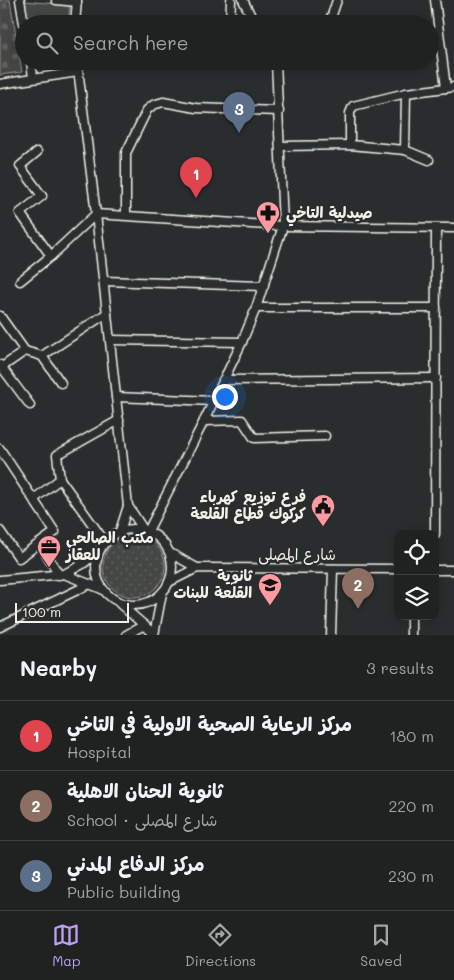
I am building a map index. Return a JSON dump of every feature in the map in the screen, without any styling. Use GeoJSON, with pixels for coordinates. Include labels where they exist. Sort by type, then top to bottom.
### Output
{"type":"FeatureCollection","features":[{"type":"Feature","properties":{"kind":"street"},"geometry":{"type":"LineString","coordinates":[[20,0],[22,15]]}},
{"type":"Feature","properties":{"kind":"street"},"geometry":{"type":"LineString","coordinates":[[56,0],[77,1],[76,15]]}},
{"type":"Feature","properties":{"kind":"street"},"geometry":{"type":"LineString","coordinates":[[230,15],[231,0]]}},
{"type":"Feature","properties":{"kind":"street"},"geometry":{"type":"LineString","coordinates":[[243,0],[250,15]]}},
{"type":"Feature","properties":{"kind":"street"},"geometry":{"type":"LineString","coordinates":[[332,15],[336,0]]}},
{"type":"Feature","properties":{"kind":"street"},"geometry":{"type":"LineString","coordinates":[[435,0],[438,15]]}},
{"type":"Feature","properties":{"kind":"street"},"geometry":{"type":"LineString","coordinates":[[350,144],[350,113],[353,106],[406,93],[450,88],[439,23]]}},
{"type":"Feature","properties":{"kind":"street"},"geometry":{"type":"LineString","coordinates":[[32,70],[33,78]]}},
{"type":"Feature","properties":{"kind":"street"},"geometry":{"type":"LineString","coordinates":[[145,530],[204,421],[242,342],[264,286],[283,226],[277,70]]}},
{"type":"Feature","properties":{"kind":"street"},"geometry":{"type":"LineString","coordinates":[[0,84],[78,72],[104,281],[128,506],[120,531]]}},
{"type":"Feature","properties":{"kind":"street"},"geometry":{"type":"LineString","coordinates":[[405,150],[406,93]]}},
{"type":"Feature","properties":{"kind":"street"},"geometry":{"type":"LineString","coordinates":[[126,215],[126,154],[147,110],[153,105],[163,102],[196,108],[279,111]]}},
{"type":"Feature","properties":{"kind":"street"},"geometry":{"type":"LineString","coordinates":[[281,146],[350,144],[405,150],[428,160]]}},
{"type":"Feature","properties":{"kind":"street"},"geometry":{"type":"LineString","coordinates":[[37,152],[20,166],[42,196],[20,214],[51,256]]}},
{"type":"Feature","properties":{"kind":"street"},"geometry":{"type":"LineString","coordinates":[[20,281],[51,256],[96,214],[283,226],[454,228]]}},
{"type":"Feature","properties":{"kind":"street"},"geometry":{"type":"LineString","coordinates":[[435,530],[436,228]]}},
{"type":"Feature","properties":{"kind":"street"},"geometry":{"type":"LineString","coordinates":[[104,281],[264,286]]}},
{"type":"Feature","properties":{"kind":"street"},"geometry":{"type":"LineString","coordinates":[[256,308],[436,308]]}},
{"type":"Feature","properties":{"kind":"street"},"geometry":{"type":"LineString","coordinates":[[42,356],[107,313]]}},
{"type":"Feature","properties":{"kind":"street"},"geometry":{"type":"LineString","coordinates":[[0,316],[25,350],[42,356],[61,383]]}},
{"type":"Feature","properties":{"kind":"street"},"geometry":{"type":"LineString","coordinates":[[110,340],[242,342]]}},
{"type":"Feature","properties":{"kind":"street"},"geometry":{"type":"LineString","coordinates":[[25,350],[1,366],[30,405]]}},
{"type":"Feature","properties":{"kind":"street"},"geometry":{"type":"LineString","coordinates":[[223,380],[436,378]]}},
{"type":"Feature","properties":{"kind":"street"},"geometry":{"type":"LineString","coordinates":[[116,397],[214,401]]}},
{"type":"Feature","properties":{"kind":"street"},"geometry":{"type":"LineString","coordinates":[[104,542],[60,479],[57,455],[119,420]]}},
{"type":"Feature","properties":{"kind":"street"},"geometry":{"type":"LineString","coordinates":[[204,421],[242,420],[254,438],[325,436]]}},
{"type":"Feature","properties":{"kind":"street"},"geometry":{"type":"LineString","coordinates":[[0,449],[55,532],[19,558],[0,531]]}},
{"type":"Feature","properties":{"kind":"street"},"geometry":{"type":"LineString","coordinates":[[34,499],[60,479]]}},
{"type":"Feature","properties":{"kind":"street"},"geometry":{"type":"LineString","coordinates":[[128,506],[145,530]]}},
{"type":"Feature","properties":{"kind":"street"},"geometry":{"type":"LineString","coordinates":[[104,590],[97,578],[96,564],[99,551],[104,542],[120,531],[131,528],[145,530],[157,536],[170,553],[172,573],[169,582],[162,593],[153,600],[142,604],[130,605],[118,602]]}},
{"type":"Feature","properties":{"kind":"street"},"geometry":{"type":"LineString","coordinates":[[40,543],[62,574],[104,590],[154,635]]}},
{"type":"Feature","properties":{"kind":"street"},"geometry":{"type":"LineString","coordinates":[[0,580],[62,574],[83,564],[99,551]]}},
{"type":"Feature","properties":{"kind":"street","name":"شارع المصلى"},"geometry":{"type":"LineString","coordinates":[[170,553],[197,568]]}},
{"type":"Feature","properties":{"kind":"street","name":"شارع المصلى"},"geometry":{"type":"LineString","coordinates":[[169,582],[197,568],[394,569]]}},
{"type":"Feature","properties":{"kind":"street"},"geometry":{"type":"LineString","coordinates":[[332,635],[333,569]]}},
{"type":"Feature","properties":{"kind":"street"},"geometry":{"type":"LineString","coordinates":[[439,570],[454,570]]}},
{"type":"Feature","properties":{"kind":"street"},"geometry":{"type":"LineString","coordinates":[[0,627],[90,584]]}},
{"type":"Feature","properties":{"kind":"street"},"geometry":{"type":"LineString","coordinates":[[154,635],[162,593]]}},
{"type":"Feature","properties":{"kind":"street"},"geometry":{"type":"LineString","coordinates":[[411,620],[411,635]]}},
{"type":"Feature","properties":{"kind":"street"},"geometry":{"type":"LineString","coordinates":[[126,635],[144,625]]}},
{"type":"Feature","properties":{"kind":"green space"},"geometry":{"type":"Polygon","coordinates":[[[0,0],[10,0],[15,30],[15,70],[22,70],[22,72],[0,75],[0,0]]]}},
{"type":"Feature","properties":{"kind":"green space"},"geometry":{"type":"Polygon","coordinates":[[[23,1],[70,5],[69,15],[26,15],[23,1]]]}},
{"type":"Feature","properties":{"kind":"green space"},"geometry":{"type":"Polygon","coordinates":[[[134,535],[146,538],[156,544],[162,554],[165,566],[162,578],[156,588],[146,594],[134,597],[122,594],[112,588],[106,578],[103,566],[106,554],[112,544],[122,538],[134,535]]]}},
{"type":"Feature","properties":{"kind":"place","name":"مركز الدفاع المدني"},"geometry":{"type":"Point","coordinates":[239,133]}},
{"type":"Feature","properties":{"kind":"place","name":"مركز الرعاية الصحية الاولية في التاخي"},"geometry":{"type":"Point","coordinates":[196,198]}},
{"type":"Feature","properties":{"kind":"place","name":"صيدلية التاخي"},"geometry":{"type":"Point","coordinates":[268,234]}},
{"type":"Feature","properties":{"kind":"place","name":"فرع توزيع كهرباء كركوك قطاع القلعة"},"geometry":{"type":"Point","coordinates":[323,527]}},
{"type":"Feature","properties":{"kind":"place","name":"مكتب الصالحي للعقار"},"geometry":{"type":"Point","coordinates":[49,568]}},
{"type":"Feature","properties":{"kind":"place","name":"ثانوية القلعة للبنات"},"geometry":{"type":"Point","coordinates":[270,606]}},
{"type":"Feature","properties":{"kind":"place","name":"ثانوية الحنان الاهلية"},"geometry":{"type":"Point","coordinates":[358,609]}}]}
